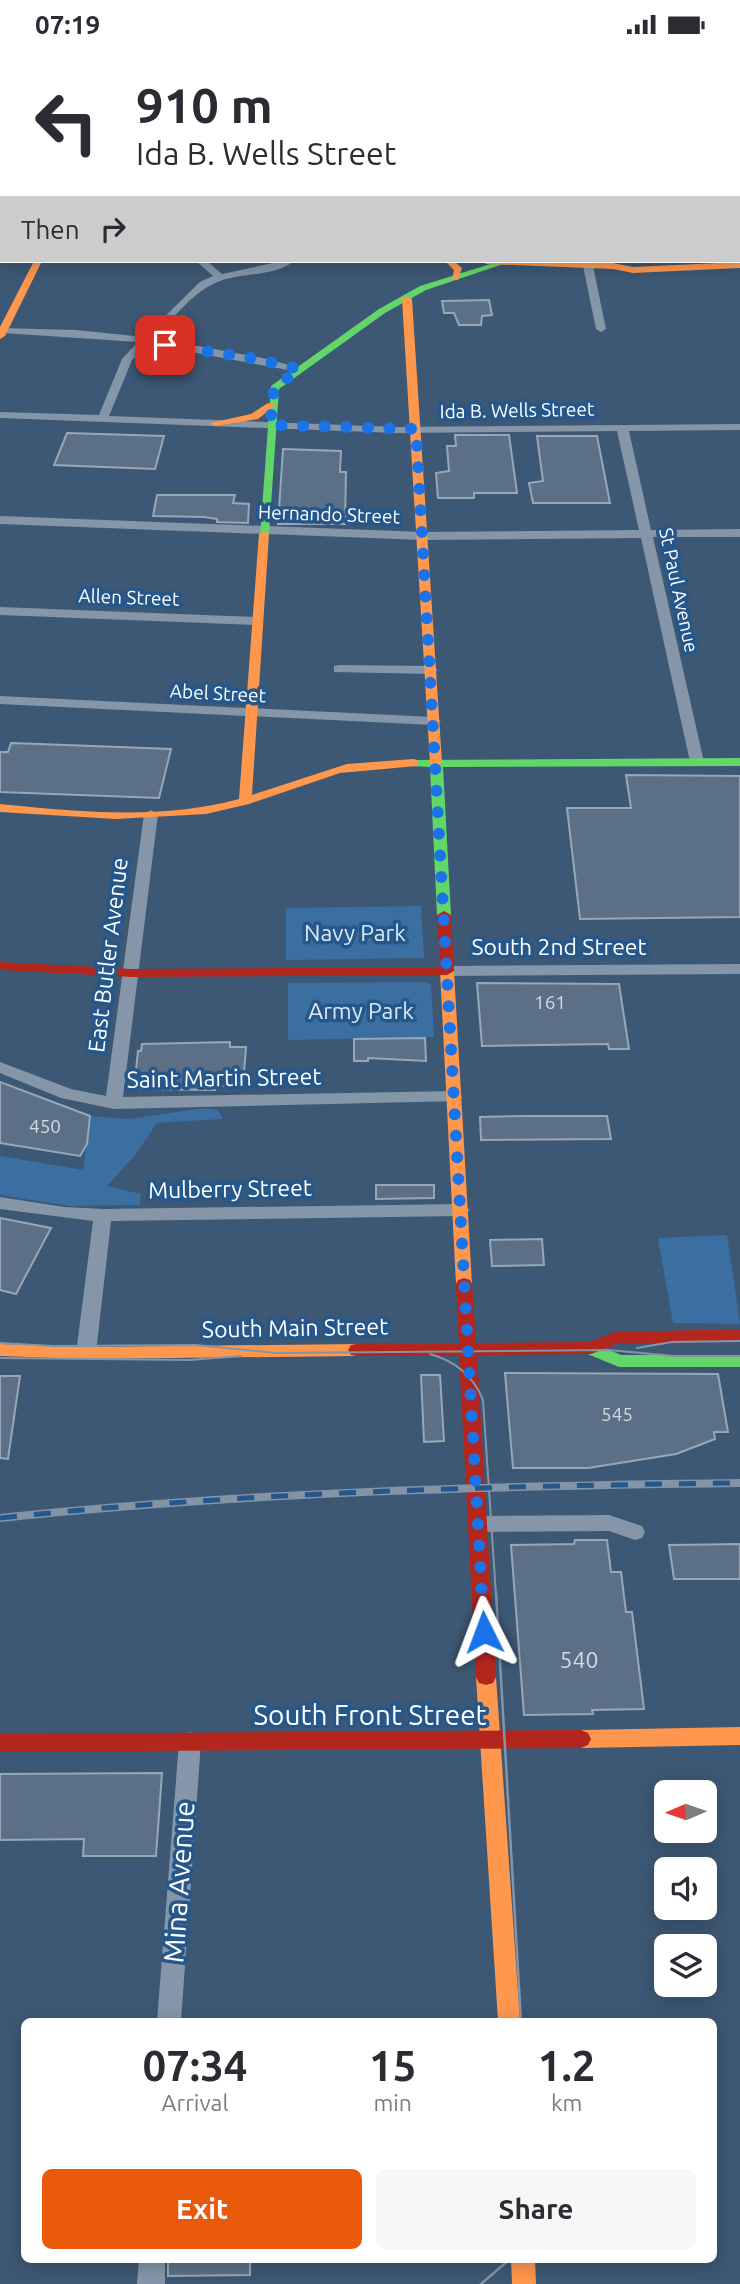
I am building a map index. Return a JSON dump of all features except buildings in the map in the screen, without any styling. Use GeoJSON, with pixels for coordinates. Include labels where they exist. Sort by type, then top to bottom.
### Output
{"type":"FeatureCollection","features":[{"type":"Feature","properties":{"kind":"street"},"geometry":{"type":"LineString","coordinates":[[37,263],[5,332],[70,333],[142,342],[257,359],[299,369]]}},
{"type":"Feature","properties":{"kind":"street"},"geometry":{"type":"LineString","coordinates":[[203,263],[220,277]]}},
{"type":"Feature","properties":{"kind":"street"},"geometry":{"type":"LineString","coordinates":[[103,418],[122,368],[142,342],[203,284],[220,277],[265,270],[284,263]]}},
{"type":"Feature","properties":{"kind":"street"},"geometry":{"type":"LineString","coordinates":[[451,263],[459,270],[454,278]]}},
{"type":"Feature","properties":{"kind":"street"},"geometry":{"type":"LineString","coordinates":[[215,423],[254,417],[271,400],[279,383],[382,311],[423,288],[502,263]]}},
{"type":"Feature","properties":{"kind":"street"},"geometry":{"type":"LineString","coordinates":[[407,299],[434,295],[533,263]]}},
{"type":"Feature","properties":{"kind":"street"},"geometry":{"type":"LineString","coordinates":[[549,263],[613,266],[648,263]]}},
{"type":"Feature","properties":{"kind":"street"},"geometry":{"type":"LineString","coordinates":[[613,266],[636,269],[740,265]]}},
{"type":"Feature","properties":{"kind":"street"},"geometry":{"type":"LineString","coordinates":[[588,266],[601,329]]}},
{"type":"Feature","properties":{"kind":"street"},"geometry":{"type":"LineString","coordinates":[[407,299],[434,721],[467,1348],[509,2018]]}},
{"type":"Feature","properties":{"kind":"street"},"geometry":{"type":"LineString","coordinates":[[245,800],[271,400]]}},
{"type":"Feature","properties":{"kind":"street","name":"Ida B. Wells Street"},"geometry":{"type":"LineString","coordinates":[[0,415],[416,429],[740,427]]}},
{"type":"Feature","properties":{"kind":"street","name":"St Paul Avenue"},"geometry":{"type":"LineString","coordinates":[[622,427],[697,762]]}},
{"type":"Feature","properties":{"kind":"street","name":"Hernando Street"},"geometry":{"type":"LineString","coordinates":[[0,520],[423,537],[740,533]]}},
{"type":"Feature","properties":{"kind":"street","name":"Allen Street"},"geometry":{"type":"LineString","coordinates":[[0,611],[257,621]]}},
{"type":"Feature","properties":{"kind":"street"},"geometry":{"type":"LineString","coordinates":[[340,669],[431,670]]}},
{"type":"Feature","properties":{"kind":"street","name":"Abel Street"},"geometry":{"type":"LineString","coordinates":[[0,700],[434,721]]}},
{"type":"Feature","properties":{"kind":"street"},"geometry":{"type":"LineString","coordinates":[[0,808],[47,813],[151,814],[213,809],[338,770],[385,763],[740,762]]}},
{"type":"Feature","properties":{"kind":"street","name":"East Butler Avenue"},"geometry":{"type":"LineString","coordinates":[[114,1103],[151,814]]}},
{"type":"Feature","properties":{"kind":"street","name":"South 2nd Street"},"geometry":{"type":"LineString","coordinates":[[3,970],[132,972],[740,969]]}},
{"type":"Feature","properties":{"kind":"street","name":"Saint Martin Street"},"geometry":{"type":"LineString","coordinates":[[0,1067],[67,1094],[114,1103],[454,1097]]}},
{"type":"Feature","properties":{"kind":"street","name":"Mulberry Street"},"geometry":{"type":"LineString","coordinates":[[0,1203],[64,1213],[103,1215],[461,1210]]}},
{"type":"Feature","properties":{"kind":"street"},"geometry":{"type":"LineString","coordinates":[[86,1353],[103,1215]]}},
{"type":"Feature","properties":{"kind":"street","name":"South Main Street"},"geometry":{"type":"LineString","coordinates":[[0,1350],[86,1353],[591,1348],[615,1338],[740,1335]]}},
{"type":"Feature","properties":{"kind":"street","name":"South Main Street"},"geometry":{"type":"LineString","coordinates":[[591,1348],[619,1361],[740,1361]]}},
{"type":"Feature","properties":{"kind":"street"},"geometry":{"type":"LineString","coordinates":[[479,1524],[609,1523],[635,1532]]}},
{"type":"Feature","properties":{"kind":"street","name":"South Front Street"},"geometry":{"type":"LineString","coordinates":[[0,1743],[491,1741],[740,1736]]}},
{"type":"Feature","properties":{"kind":"street","name":"Mina Avenue"},"geometry":{"type":"LineString","coordinates":[[169,2018],[190,1742]]}},
{"type":"Feature","properties":{"kind":"street"},"geometry":{"type":"LineString","coordinates":[[150,2284],[152,2263]]}},
{"type":"Feature","properties":{"kind":"street"},"geometry":{"type":"LineString","coordinates":[[523,2263],[524,2284]]}},
{"type":"Feature","properties":{"kind":"green space","name":"Navy Park"},"geometry":{"type":"Polygon","coordinates":[[[421,906],[424,958],[286,960],[286,908],[421,906]]]}},
{"type":"Feature","properties":{"kind":"green space","name":"Army Park"},"geometry":{"type":"Polygon","coordinates":[[[425,982],[431,985],[434,1037],[288,1040],[288,983],[425,982]]]}},
{"type":"Feature","properties":{"kind":"green space"},"geometry":{"type":"Polygon","coordinates":[[[205,1108],[218,1110],[223,1119],[157,1123],[136,1154],[107,1186],[141,1194],[140,1205],[70,1206],[0,1195],[0,1156],[83,1170],[90,1116],[129,1119],[205,1108]]]}},
{"type":"Feature","properties":{"kind":"green space"},"geometry":{"type":"Polygon","coordinates":[[[727,1235],[740,1324],[673,1323],[658,1238],[727,1235]]]}},
{"type":"Feature","properties":{"kind":"tram line"},"geometry":{"type":"LineString","coordinates":[[637,1348],[672,1342],[740,1341]]}},
{"type":"Feature","properties":{"kind":"tram line"},"geometry":{"type":"LineString","coordinates":[[0,1343],[53,1346],[196,1345],[276,1353],[609,1350],[674,1356],[740,1356]]}},
{"type":"Feature","properties":{"kind":"tram line"},"geometry":{"type":"LineString","coordinates":[[430,1354],[462,1370],[474,1383],[483,1400],[496,1595]]}},
{"type":"Feature","properties":{"kind":"tram line"},"geometry":{"type":"LineString","coordinates":[[0,1358],[190,1360],[241,1356]]}},
{"type":"Feature","properties":{"kind":"tram line"},"geometry":{"type":"LineString","coordinates":[[496,1593],[521,2018]]}},
{"type":"Feature","properties":{"kind":"tram line"},"geometry":{"type":"LineString","coordinates":[[481,2284],[505,2263]]}},
{"type":"Feature","properties":{"kind":"railway"},"geometry":{"type":"LineString","coordinates":[[0,1518],[277,1496],[555,1486],[740,1483]]}},
{"type":"Feature","properties":{"kind":"traffic: fast"},"geometry":{"type":"LineString","coordinates":[[264,534],[274,388],[382,311],[423,288],[502,263]]}},
{"type":"Feature","properties":{"kind":"traffic: fast"},"geometry":{"type":"LineString","coordinates":[[413,763],[740,762]]}},
{"type":"Feature","properties":{"kind":"traffic: fast"},"geometry":{"type":"LineString","coordinates":[[436,763],[444,915]]}},
{"type":"Feature","properties":{"kind":"traffic: fast"},"geometry":{"type":"LineString","coordinates":[[591,1348],[619,1361],[740,1361]]}},
{"type":"Feature","properties":{"kind":"traffic: slow"},"geometry":{"type":"LineString","coordinates":[[0,336],[37,263]]}},
{"type":"Feature","properties":{"kind":"traffic: slow"},"geometry":{"type":"LineString","coordinates":[[451,263],[459,270],[455,278]]}},
{"type":"Feature","properties":{"kind":"traffic: slow"},"geometry":{"type":"LineString","coordinates":[[537,263],[613,266],[633,270],[740,265]]}},
{"type":"Feature","properties":{"kind":"traffic: slow"},"geometry":{"type":"LineString","coordinates":[[407,299],[436,763]]}},
{"type":"Feature","properties":{"kind":"traffic: slow"},"geometry":{"type":"LineString","coordinates":[[215,423],[254,417],[271,405]]}},
{"type":"Feature","properties":{"kind":"traffic: slow"},"geometry":{"type":"LineString","coordinates":[[245,800],[264,534]]}},
{"type":"Feature","properties":{"kind":"traffic: slow"},"geometry":{"type":"LineString","coordinates":[[0,808],[116,815],[206,810],[231,805],[338,770],[375,764],[413,763]]}},
{"type":"Feature","properties":{"kind":"traffic: slow"},"geometry":{"type":"LineString","coordinates":[[447,971],[464,1284]]}},
{"type":"Feature","properties":{"kind":"traffic: slow"},"geometry":{"type":"LineString","coordinates":[[0,1350],[86,1353],[357,1350]]}},
{"type":"Feature","properties":{"kind":"traffic: slow"},"geometry":{"type":"LineString","coordinates":[[486,1677],[509,2018]]}},
{"type":"Feature","properties":{"kind":"traffic: slow"},"geometry":{"type":"LineString","coordinates":[[581,1739],[740,1736]]}},
{"type":"Feature","properties":{"kind":"traffic: slow"},"geometry":{"type":"LineString","coordinates":[[523,2263],[524,2284]]}},
{"type":"Feature","properties":{"kind":"traffic: jam"},"geometry":{"type":"LineString","coordinates":[[0,966],[132,973],[447,971],[444,915]]}},
{"type":"Feature","properties":{"kind":"traffic: jam"},"geometry":{"type":"LineString","coordinates":[[464,1284],[486,1677]]}},
{"type":"Feature","properties":{"kind":"traffic: jam"},"geometry":{"type":"LineString","coordinates":[[357,1350],[591,1348],[615,1338],[740,1335]]}},
{"type":"Feature","properties":{"kind":"traffic: jam"},"geometry":{"type":"LineString","coordinates":[[0,1743],[581,1739]]}},
{"type":"Feature","properties":{"kind":"route"},"geometry":{"type":"LineString","coordinates":[[165,345],[257,359],[299,369],[279,383],[271,394],[270,425],[416,429],[484,1632]]}}]}
